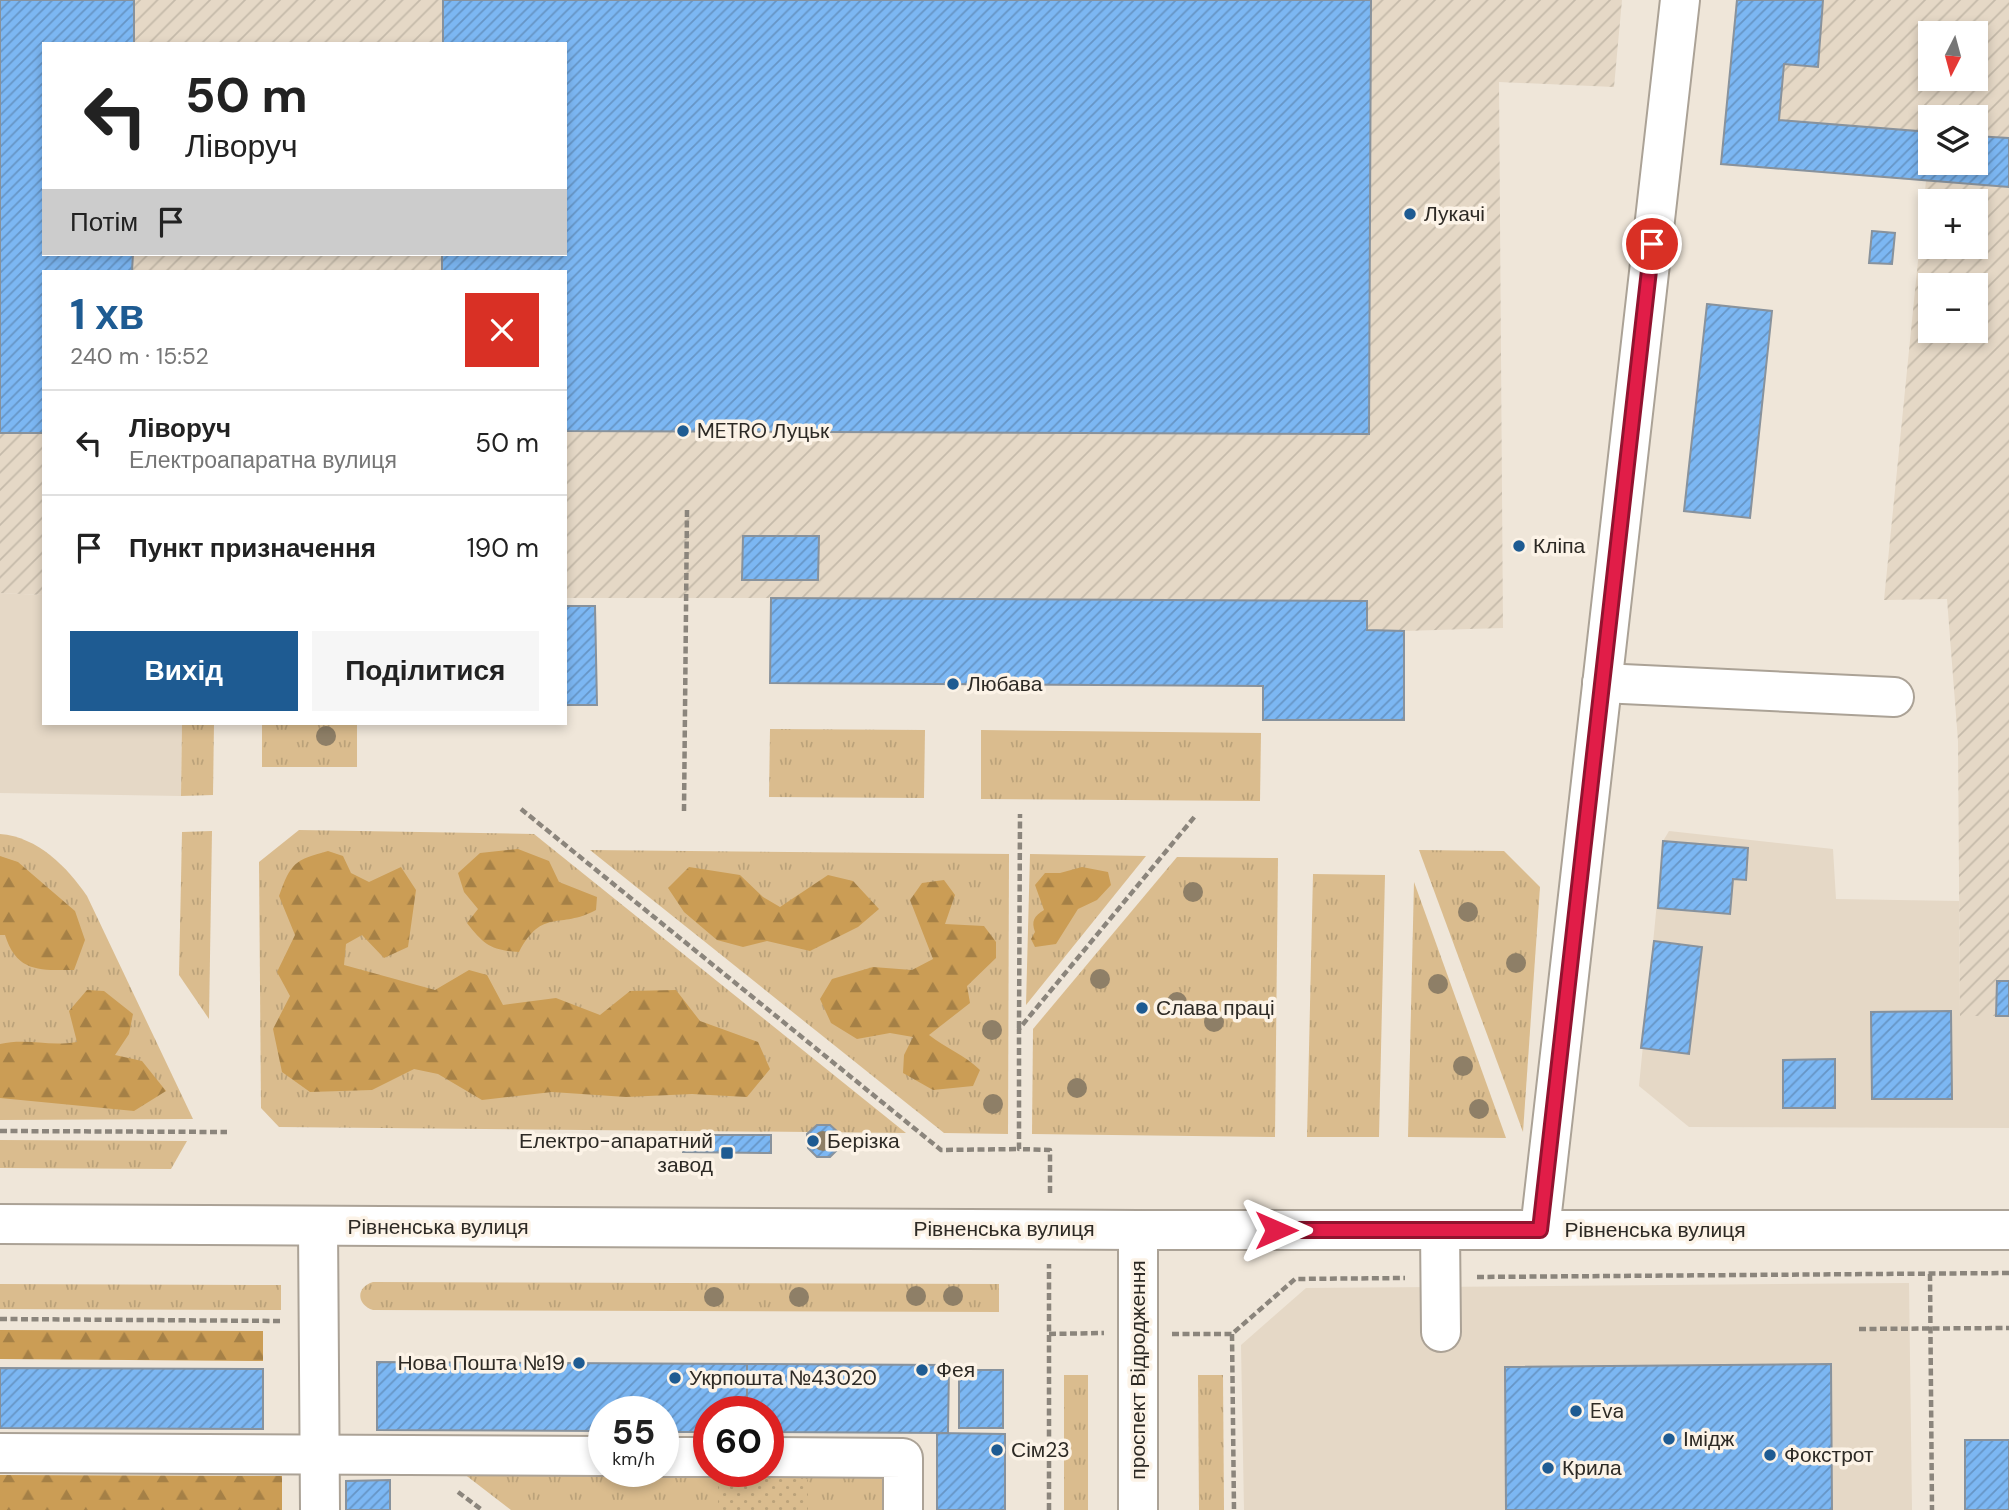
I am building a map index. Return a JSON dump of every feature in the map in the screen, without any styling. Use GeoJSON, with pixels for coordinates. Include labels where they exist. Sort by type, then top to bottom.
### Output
{"type":"FeatureCollection","features":[{"type":"Feature","properties":{"kind":"main road"},"geometry":{"type":"LineString","coordinates":[[1540,1230],[1680,0]]}},
{"type":"Feature","properties":{"kind":"main road"},"geometry":{"type":"LineString","coordinates":[[1602,683],[1894,697]]}},
{"type":"Feature","properties":{"kind":"main road","name":"Рівненська вулиця"},"geometry":{"type":"LineString","coordinates":[[0,1224],[1138,1230],[2009,1230]]}},
{"type":"Feature","properties":{"kind":"main road"},"geometry":{"type":"LineString","coordinates":[[318,1226],[320,1510]]}},
{"type":"Feature","properties":{"kind":"main road","name":"проспект Відродження"},"geometry":{"type":"LineString","coordinates":[[1138,1230],[1138,1510]]}},
{"type":"Feature","properties":{"kind":"main road"},"geometry":{"type":"LineString","coordinates":[[1440,1230],[1441,1332]]}},
{"type":"Feature","properties":{"kind":"main road"},"geometry":{"type":"LineString","coordinates":[[0,1453],[588,1456]]}},
{"type":"Feature","properties":{"kind":"main road"},"geometry":{"type":"LineString","coordinates":[[784,1457],[903,1458],[902,1510]]}},
{"type":"Feature","properties":{"kind":"path"},"geometry":{"type":"LineString","coordinates":[[684,811],[687,510]]}},
{"type":"Feature","properties":{"kind":"path"},"geometry":{"type":"LineString","coordinates":[[521,809],[941,1150],[1050,1150],[1049,1510]]}},
{"type":"Feature","properties":{"kind":"path"},"geometry":{"type":"LineString","coordinates":[[1019,1149],[1020,814]]}},
{"type":"Feature","properties":{"kind":"path"},"geometry":{"type":"LineString","coordinates":[[1019,1029],[1196,815]]}},
{"type":"Feature","properties":{"kind":"path"},"geometry":{"type":"LineString","coordinates":[[0,1131],[227,1132]]}},
{"type":"Feature","properties":{"kind":"path"},"geometry":{"type":"LineString","coordinates":[[1234,1510],[1232,1334],[1295,1279],[2009,1273]]}},
{"type":"Feature","properties":{"kind":"path"},"geometry":{"type":"LineString","coordinates":[[1930,1274],[1932,1510]]}},
{"type":"Feature","properties":{"kind":"path"},"geometry":{"type":"LineString","coordinates":[[0,1320],[319,1321]]}},
{"type":"Feature","properties":{"kind":"path"},"geometry":{"type":"LineString","coordinates":[[1860,1329],[2009,1328]]}},
{"type":"Feature","properties":{"kind":"shaded area"},"geometry":{"type":"Polygon","coordinates":[[[0,0],[1622,0],[1614,87],[1499,82],[1503,628],[1404,631],[1404,720],[1263,720],[1263,686],[770,683],[771,598],[567,598],[567,270],[42,270],[42,595],[0,593],[0,0]]]}},
{"type":"Feature","properties":{"kind":"shaded area"},"geometry":{"type":"Polygon","coordinates":[[[1737,0],[2009,0],[2009,1016],[1960,1016],[1958,741],[1947,599],[1884,600],[1918,259],[1988,259],[1988,189],[1925,189],[1926,181],[1721,164],[1737,0]]]}},
{"type":"Feature","properties":{"kind":"shaded area"},"geometry":{"type":"Polygon","coordinates":[[[0,593],[42,595],[42,725],[182,725],[181,796],[0,793],[0,593]]]}},
{"type":"Feature","properties":{"kind":"shaded area"},"geometry":{"type":"Polygon","coordinates":[[[1669,831],[1833,849],[1836,899],[1959,901],[1960,1015],[2009,1016],[2009,1128],[1689,1127],[1639,1086],[1663,841],[1669,831]]]}},
{"type":"Feature","properties":{"kind":"shaded area"},"geometry":{"type":"Polygon","coordinates":[[[1909,1283],[1912,1510],[1244,1510],[1241,1345],[1306,1288],[1909,1283]]]}},
{"type":"Feature","properties":{"kind":"green space"},"geometry":{"type":"Polygon","coordinates":[[[182,725],[214,725],[213,795],[181,796],[182,725]]]}},
{"type":"Feature","properties":{"kind":"green space"},"geometry":{"type":"Polygon","coordinates":[[[262,725],[357,725],[357,767],[262,767],[262,725]]]}},
{"type":"Feature","properties":{"kind":"green space"},"geometry":{"type":"Polygon","coordinates":[[[770,729],[925,730],[924,798],[769,797],[770,729]]]}},
{"type":"Feature","properties":{"kind":"green space"},"geometry":{"type":"Polygon","coordinates":[[[981,730],[1261,733],[1260,801],[981,799],[981,730]]]}},
{"type":"Feature","properties":{"kind":"green space"},"geometry":{"type":"Polygon","coordinates":[[[299,830],[534,834],[906,1133],[279,1127],[261,1108],[259,862],[299,830]]]}},
{"type":"Feature","properties":{"kind":"green space"},"geometry":{"type":"Polygon","coordinates":[[[212,831],[209,1019],[179,975],[182,832],[212,831]]]}},
{"type":"Feature","properties":{"kind":"green space"},"geometry":{"type":"Polygon","coordinates":[[[0,834],[14,836],[39,847],[61,864],[87,896],[193,1119],[0,1120],[0,834]]]}},
{"type":"Feature","properties":{"kind":"green space"},"geometry":{"type":"Polygon","coordinates":[[[518,849],[549,861],[559,882],[597,897],[596,910],[572,919],[544,924],[536,929],[519,952],[501,950],[489,945],[478,937],[467,923],[478,909],[464,892],[458,873],[480,853],[518,849]]]}},
{"type":"Feature","properties":{"kind":"green space"},"geometry":{"type":"Polygon","coordinates":[[[590,850],[1009,854],[1008,1134],[944,1133],[590,850]]]}},
{"type":"Feature","properties":{"kind":"green space"},"geometry":{"type":"Polygon","coordinates":[[[1419,850],[1504,851],[1540,887],[1523,1132],[1419,850]]]}},
{"type":"Feature","properties":{"kind":"green space"},"geometry":{"type":"Polygon","coordinates":[[[328,851],[343,856],[351,873],[369,882],[401,867],[416,890],[408,947],[384,958],[362,935],[346,944],[344,965],[435,990],[469,970],[487,975],[503,1005],[556,998],[600,1015],[630,991],[676,990],[700,1021],[758,1042],[770,1069],[747,1097],[692,1094],[626,1097],[552,1092],[482,1100],[438,1074],[414,1069],[372,1090],[310,1092],[282,1072],[273,1029],[290,996],[277,972],[295,935],[279,896],[295,864],[328,851]]]}},
{"type":"Feature","properties":{"kind":"green space"},"geometry":{"type":"Polygon","coordinates":[[[1030,854],[1146,856],[1026,1005],[1030,854]]]}},
{"type":"Feature","properties":{"kind":"green space"},"geometry":{"type":"Polygon","coordinates":[[[0,856],[18,862],[75,911],[85,940],[74,970],[31,967],[16,957],[5,935],[0,935],[0,856]]]}},
{"type":"Feature","properties":{"kind":"green space"},"geometry":{"type":"Polygon","coordinates":[[[1177,857],[1278,858],[1275,1137],[1032,1134],[1033,1029],[1177,857]]]}},
{"type":"Feature","properties":{"kind":"green space"},"geometry":{"type":"Polygon","coordinates":[[[689,867],[740,875],[763,897],[780,907],[828,875],[853,881],[879,909],[858,927],[810,951],[767,941],[743,947],[717,940],[684,912],[668,888],[689,867]]]}},
{"type":"Feature","properties":{"kind":"green space"},"geometry":{"type":"Polygon","coordinates":[[[1082,867],[1108,872],[1111,885],[1097,900],[1078,909],[1056,944],[1035,947],[1031,939],[1035,932],[1033,922],[1044,910],[1035,885],[1045,873],[1060,873],[1082,867]]]}},
{"type":"Feature","properties":{"kind":"green space"},"geometry":{"type":"Polygon","coordinates":[[[1313,874],[1385,875],[1379,1137],[1307,1137],[1313,874]]]}},
{"type":"Feature","properties":{"kind":"green space"},"geometry":{"type":"Polygon","coordinates":[[[944,880],[955,895],[945,924],[984,926],[996,942],[996,958],[967,986],[970,1003],[929,1035],[980,1070],[973,1086],[933,1090],[903,1073],[904,1055],[913,1037],[890,1033],[857,1039],[831,1023],[820,999],[832,979],[873,967],[912,970],[933,959],[910,900],[922,883],[944,880]]]}},
{"type":"Feature","properties":{"kind":"green space"},"geometry":{"type":"Polygon","coordinates":[[[1414,882],[1506,1138],[1408,1137],[1414,882]]]}},
{"type":"Feature","properties":{"kind":"green space"},"geometry":{"type":"Polygon","coordinates":[[[87,990],[104,991],[133,1014],[129,1034],[115,1055],[142,1061],[166,1091],[134,1111],[0,1098],[0,1044],[77,1042],[69,1011],[87,990]]]}},
{"type":"Feature","properties":{"kind":"green space"},"geometry":{"type":"Polygon","coordinates":[[[0,1140],[187,1141],[171,1169],[0,1168],[0,1140]]]}},
{"type":"Feature","properties":{"kind":"green space"},"geometry":{"type":"Polygon","coordinates":[[[373,1282],[999,1284],[999,1312],[373,1310],[363,1304],[360,1296],[363,1288],[373,1282]]]}},
{"type":"Feature","properties":{"kind":"green space"},"geometry":{"type":"Polygon","coordinates":[[[0,1284],[281,1285],[281,1310],[0,1309],[0,1284]]]}},
{"type":"Feature","properties":{"kind":"green space"},"geometry":{"type":"Polygon","coordinates":[[[0,1330],[263,1331],[263,1361],[0,1359],[0,1330]]]}},
{"type":"Feature","properties":{"kind":"green space"},"geometry":{"type":"Polygon","coordinates":[[[1064,1375],[1088,1375],[1088,1510],[1064,1510],[1064,1375]]]}},
{"type":"Feature","properties":{"kind":"green space"},"geometry":{"type":"Polygon","coordinates":[[[1198,1375],[1223,1375],[1224,1510],[1199,1510],[1198,1375]]]}},
{"type":"Feature","properties":{"kind":"green space"},"geometry":{"type":"Polygon","coordinates":[[[459,1470],[588,1471],[588,1487],[679,1487],[679,1471],[693,1471],[693,1487],[784,1487],[784,1472],[886,1472],[885,1510],[511,1510],[459,1470]]]}},
{"type":"Feature","properties":{"kind":"green space"},"geometry":{"type":"Polygon","coordinates":[[[0,1475],[282,1476],[282,1510],[0,1510],[0,1475]]]}},
{"type":"Feature","properties":{"kind":"green space"},"geometry":{"type":"Polygon","coordinates":[[[784,1479],[808,1479],[808,1510],[718,1510],[718,1487],[784,1487],[784,1479]]]}},
{"type":"Feature","properties":{"kind":"building"},"geometry":{"type":"Polygon","coordinates":[[[0,0],[134,0],[134,42],[42,42],[42,256],[133,256],[132,270],[42,270],[42,433],[0,433],[0,0]]]}},
{"type":"Feature","properties":{"kind":"building"},"geometry":{"type":"Polygon","coordinates":[[[443,0],[1371,0],[1369,434],[567,431],[567,270],[442,270],[442,256],[567,256],[567,42],[443,42],[443,0]]]}},
{"type":"Feature","properties":{"kind":"building"},"geometry":{"type":"Polygon","coordinates":[[[1737,0],[1823,0],[1818,67],[1784,64],[1779,120],[1918,131],[1918,175],[1988,175],[1988,137],[2009,138],[2009,187],[1721,164],[1737,0]]]}},
{"type":"Feature","properties":{"kind":"building"},"geometry":{"type":"Polygon","coordinates":[[[1872,231],[1895,233],[1892,264],[1869,263],[1872,231]]]}},
{"type":"Feature","properties":{"kind":"building"},"geometry":{"type":"Polygon","coordinates":[[[1707,304],[1772,311],[1750,518],[1684,511],[1707,304]]]}},
{"type":"Feature","properties":{"kind":"building"},"geometry":{"type":"Polygon","coordinates":[[[743,536],[819,536],[818,580],[742,580],[743,536]]]}},
{"type":"Feature","properties":{"kind":"building"},"geometry":{"type":"Polygon","coordinates":[[[771,598],[1367,601],[1367,630],[1404,631],[1404,720],[1263,720],[1263,686],[770,683],[771,598]]]}},
{"type":"Feature","properties":{"kind":"building"},"geometry":{"type":"Polygon","coordinates":[[[567,606],[595,606],[597,705],[567,705],[567,606]]]}},
{"type":"Feature","properties":{"kind":"building"},"geometry":{"type":"Polygon","coordinates":[[[1663,841],[1748,848],[1746,880],[1733,879],[1730,914],[1658,908],[1663,841]]]}},
{"type":"Feature","properties":{"kind":"building"},"geometry":{"type":"Polygon","coordinates":[[[1654,941],[1702,947],[1689,1054],[1641,1048],[1654,941]]]}},
{"type":"Feature","properties":{"kind":"building"},"geometry":{"type":"Polygon","coordinates":[[[1997,981],[2009,981],[2009,1016],[1996,1016],[1997,981]]]}},
{"type":"Feature","properties":{"kind":"building"},"geometry":{"type":"Polygon","coordinates":[[[1951,1011],[1952,1099],[1872,1099],[1871,1012],[1951,1011]]]}},
{"type":"Feature","properties":{"kind":"building"},"geometry":{"type":"Polygon","coordinates":[[[1835,1059],[1835,1108],[1783,1108],[1783,1060],[1835,1059]]]}},
{"type":"Feature","properties":{"kind":"building","name":"Берізка"},"geometry":{"type":"Polygon","coordinates":[[[817,1125],[830,1125],[840,1134],[839,1148],[830,1157],[817,1157],[808,1148],[807,1134],[817,1125]]]}},
{"type":"Feature","properties":{"kind":"building"},"geometry":{"type":"Polygon","coordinates":[[[683,1135],[771,1135],[771,1153],[683,1152],[683,1135]]]}},
{"type":"Feature","properties":{"kind":"building"},"geometry":{"type":"Polygon","coordinates":[[[377,1362],[747,1364],[747,1396],[693,1396],[693,1432],[679,1432],[679,1396],[588,1396],[588,1431],[377,1430],[377,1362]]]}},
{"type":"Feature","properties":{"kind":"building"},"geometry":{"type":"Polygon","coordinates":[[[747,1364],[949,1365],[948,1433],[784,1432],[784,1396],[747,1396],[747,1364]]]}},
{"type":"Feature","properties":{"kind":"building","name":"Імідж"},"geometry":{"type":"Polygon","coordinates":[[[1831,1364],[1832,1510],[1506,1510],[1505,1367],[1831,1364]]]}},
{"type":"Feature","properties":{"kind":"building"},"geometry":{"type":"Polygon","coordinates":[[[0,1368],[263,1369],[263,1429],[0,1428],[0,1368]]]}},
{"type":"Feature","properties":{"kind":"building"},"geometry":{"type":"Polygon","coordinates":[[[959,1370],[1003,1370],[1003,1428],[959,1428],[959,1370]]]}},
{"type":"Feature","properties":{"kind":"building"},"geometry":{"type":"Polygon","coordinates":[[[937,1433],[1005,1434],[1005,1510],[937,1510],[937,1433]]]}},
{"type":"Feature","properties":{"kind":"building"},"geometry":{"type":"Polygon","coordinates":[[[1965,1440],[2009,1440],[2009,1510],[1965,1510],[1965,1440]]]}},
{"type":"Feature","properties":{"kind":"building"},"geometry":{"type":"Polygon","coordinates":[[[390,1480],[390,1510],[346,1510],[346,1481],[390,1480]]]}},
{"type":"Feature","properties":{"kind":"place","name":"Лукачі"},"geometry":{"type":"Point","coordinates":[1410,214]}},
{"type":"Feature","properties":{"kind":"place","name":"METRO Луцьк"},"geometry":{"type":"Point","coordinates":[683,431]}},
{"type":"Feature","properties":{"kind":"place","name":"Кліпа"},"geometry":{"type":"Point","coordinates":[1519,546]}},
{"type":"Feature","properties":{"kind":"place","name":"Любава"},"geometry":{"type":"Point","coordinates":[953,684]}},
{"type":"Feature","properties":{"kind":"place","name":"Слава праці"},"geometry":{"type":"Point","coordinates":[1142,1008]}},
{"type":"Feature","properties":{"kind":"place","name":"Берізка"},"geometry":{"type":"Point","coordinates":[813,1141]}},
{"type":"Feature","properties":{"kind":"place","name":"Електро-апаратний завод"},"geometry":{"type":"Point","coordinates":[727,1153]}},
{"type":"Feature","properties":{"kind":"place","name":"Нова Пошта №19"},"geometry":{"type":"Point","coordinates":[579,1363]}},
{"type":"Feature","properties":{"kind":"place","name":"Фея"},"geometry":{"type":"Point","coordinates":[922,1370]}},
{"type":"Feature","properties":{"kind":"place","name":"Укрпошта №43020"},"geometry":{"type":"Point","coordinates":[675,1378]}},
{"type":"Feature","properties":{"kind":"place","name":"Eva"},"geometry":{"type":"Point","coordinates":[1576,1411]}},
{"type":"Feature","properties":{"kind":"place","name":"Імідж"},"geometry":{"type":"Point","coordinates":[1669,1439]}},
{"type":"Feature","properties":{"kind":"place","name":"Сім23"},"geometry":{"type":"Point","coordinates":[997,1450]}},
{"type":"Feature","properties":{"kind":"place","name":"Фокстрот"},"geometry":{"type":"Point","coordinates":[1770,1455]}},
{"type":"Feature","properties":{"kind":"place","name":"Крила"},"geometry":{"type":"Point","coordinates":[1548,1468]}},
{"type":"Feature","properties":{"kind":"route"},"geometry":{"type":"LineString","coordinates":[[1276,1230],[1540,1230],[1652,244]]}}]}
